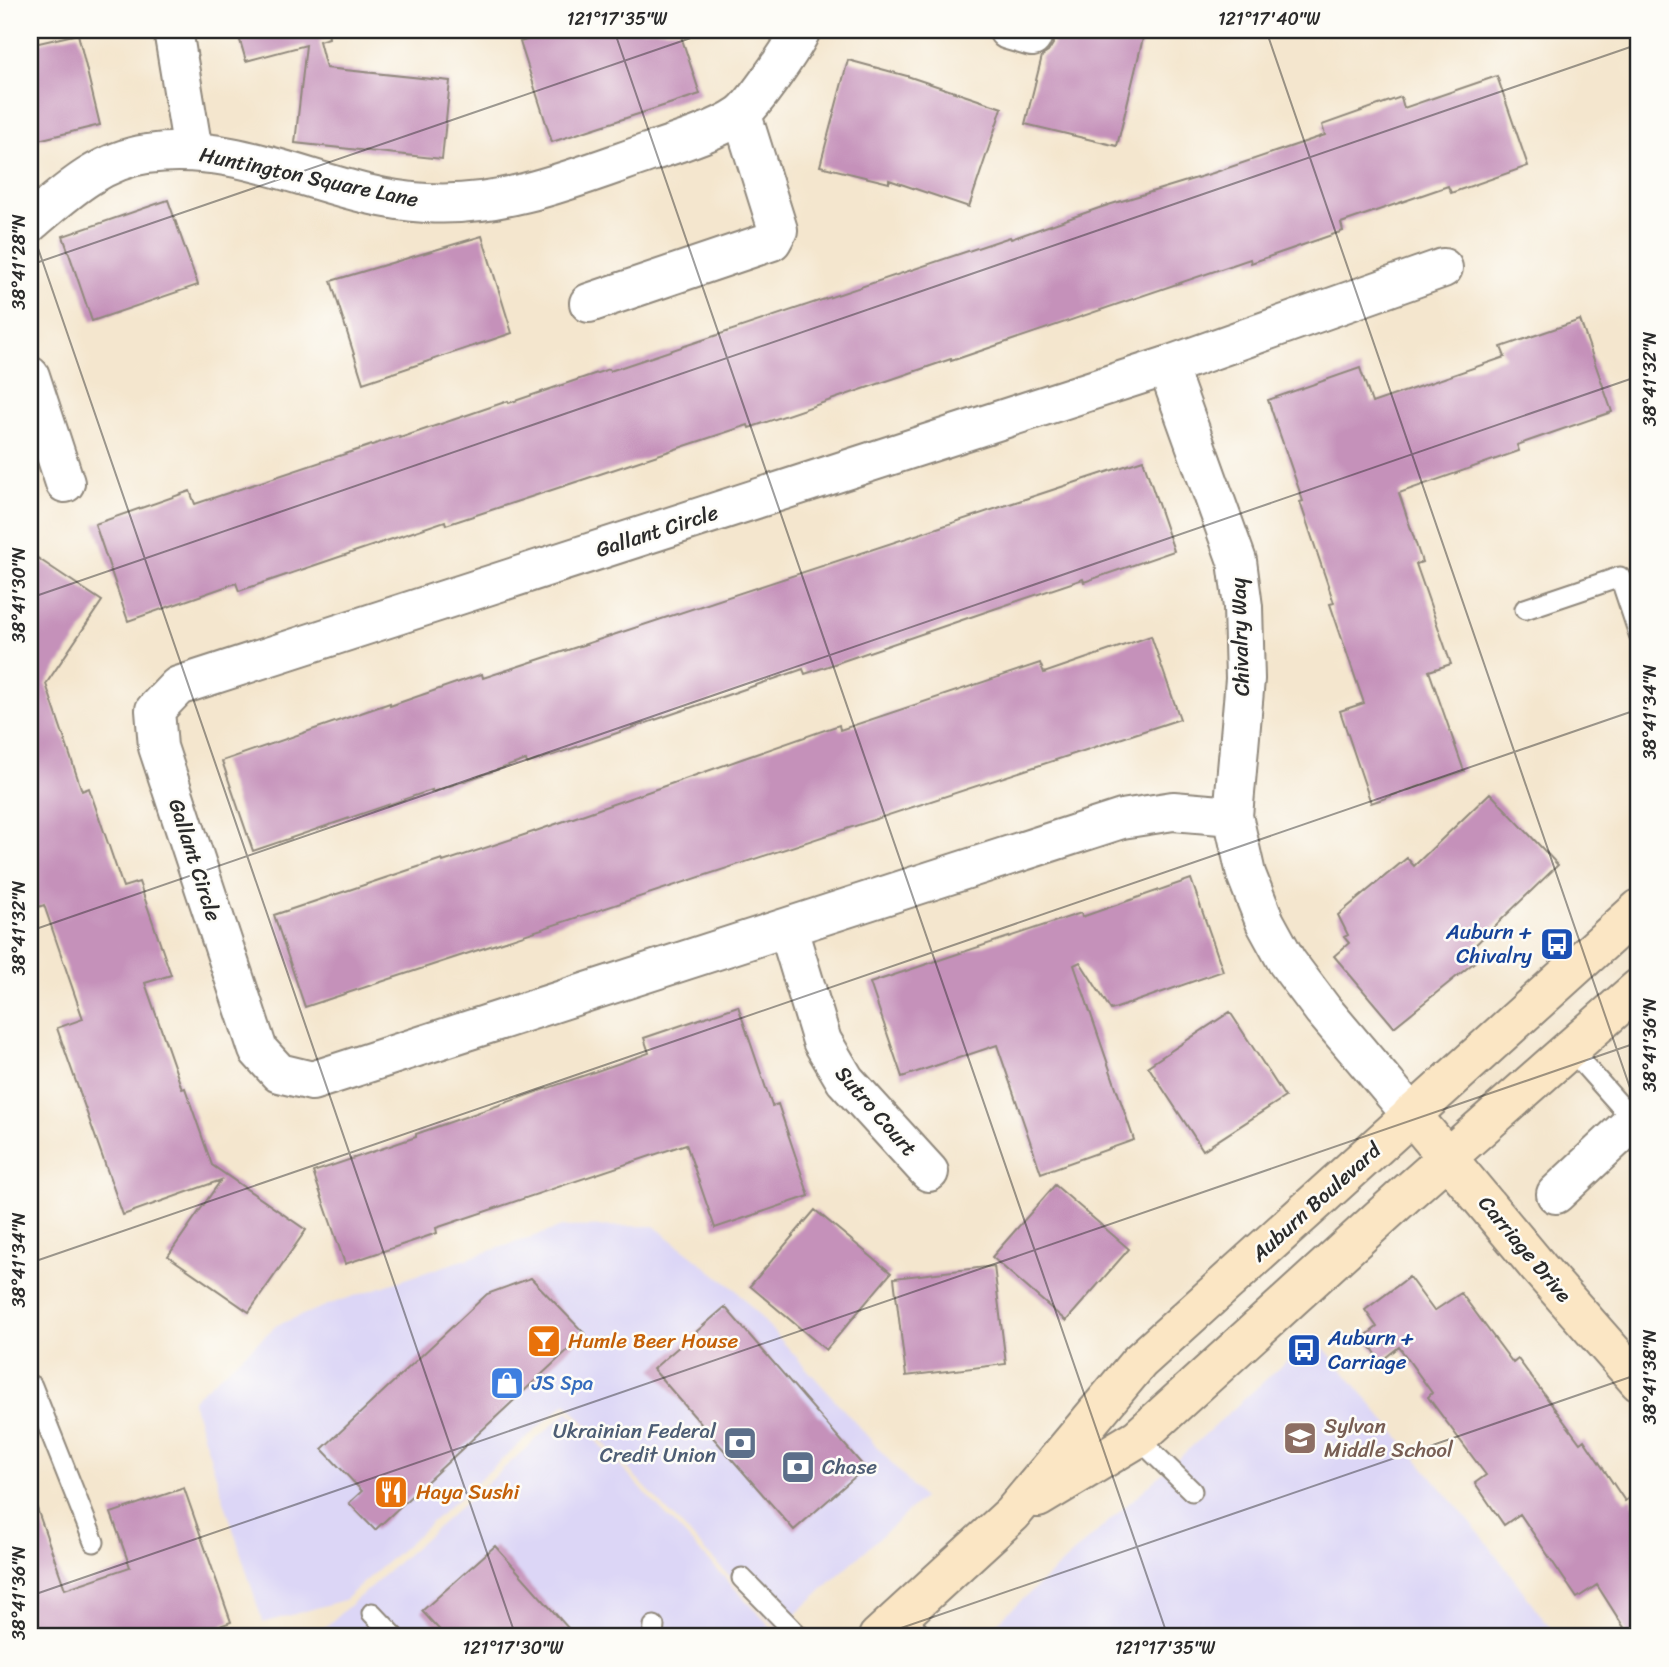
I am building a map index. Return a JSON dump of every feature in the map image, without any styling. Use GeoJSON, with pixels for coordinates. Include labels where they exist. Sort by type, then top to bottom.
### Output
{"type":"FeatureCollection","features":[{"type":"Feature","properties":{"kind":"main road","name":"Auburn Boulevard"},"geometry":{"type":"LineString","coordinates":[[901,1630],[1012,1514],[1139,1362],[1639,909]]}},
{"type":"Feature","properties":{"kind":"main road","name":"Auburn Boulevard"},"geometry":{"type":"LineString","coordinates":[[1012,1514],[1138,1438],[1447,1157],[1639,988]]}},
{"type":"Feature","properties":{"kind":"main road","name":"Carriage Drive"},"geometry":{"type":"LineString","coordinates":[[1411,1114],[1539,1268],[1639,1382]]}},
{"type":"Feature","properties":{"kind":"street"},"geometry":{"type":"LineString","coordinates":[[173,30],[193,151]]}},
{"type":"Feature","properties":{"kind":"street","name":"Huntington Square Lane"},"geometry":{"type":"LineString","coordinates":[[30,223],[74,185],[111,165],[144,154],[193,151],[267,164],[373,195],[426,203],[471,202],[539,191],[687,140],[742,115],[795,44],[801,30]]}},
{"type":"Feature","properties":{"kind":"street"},"geometry":{"type":"LineString","coordinates":[[589,303],[772,241],[778,230],[742,115]]}},
{"type":"Feature","properties":{"kind":"street"},"geometry":{"type":"LineString","coordinates":[[1167,366],[1443,268]]}},
{"type":"Feature","properties":{"kind":"street","name":"Chivalry Way"},"geometry":{"type":"LineString","coordinates":[[1167,366],[1237,561],[1243,607],[1245,680],[1233,816],[1246,874],[1265,922],[1287,962],[1323,1010],[1411,1114]]}},
{"type":"Feature","properties":{"kind":"street","name":"Gallant Circle"},"geometry":{"type":"LineString","coordinates":[[1167,366],[178,685],[155,710],[158,747],[258,1050],[279,1073],[312,1081],[1122,819],[1173,811],[1233,816]]}},
{"type":"Feature","properties":{"kind":"street"},"geometry":{"type":"LineString","coordinates":[[30,376],[65,483]]}},
{"type":"Feature","properties":{"kind":"street","name":"Sutro Court"},"geometry":{"type":"LineString","coordinates":[[788,929],[822,1041],[845,1080],[929,1171]]}},
{"type":"Feature","properties":{"kind":"street"},"geometry":{"type":"LineString","coordinates":[[1556,1194],[1637,1119]]}},
{"type":"Feature","properties":{"kind":"lane"},"geometry":{"type":"LineString","coordinates":[[1525,609],[1620,577],[1639,634]]}},
{"type":"Feature","properties":{"kind":"lane"},"geometry":{"type":"LineString","coordinates":[[1570,1049],[1637,1119]]}},
{"type":"Feature","properties":{"kind":"lane"},"geometry":{"type":"LineString","coordinates":[[30,1387],[32,1386],[94,1542]]}},
{"type":"Feature","properties":{"kind":"lane"},"geometry":{"type":"LineString","coordinates":[[1138,1438],[1192,1491]]}},
{"type":"Feature","properties":{"kind":"lane"},"geometry":{"type":"LineString","coordinates":[[742,1578],[800,1637]]}},
{"type":"Feature","properties":{"kind":"lane"},"geometry":{"type":"LineString","coordinates":[[372,1613],[395,1637]]}},
{"type":"Feature","properties":{"kind":"shaded area"},"geometry":{"type":"Polygon","coordinates":[[[654,1226],[736,1290],[923,1498],[779,1629],[566,1403],[344,1600],[263,1623],[192,1400],[277,1325],[333,1303],[562,1227],[654,1226]]]}},
{"type":"Feature","properties":{"kind":"shaded area","name":"Sylvan Middle School"},"geometry":{"type":"Polygon","coordinates":[[[1314,1336],[1485,1540],[1557,1637],[981,1637],[1314,1336]]]}},
{"type":"Feature","properties":{"kind":"shaded area"},"geometry":{"type":"Polygon","coordinates":[[[568,1411],[773,1629],[764,1637],[314,1637],[568,1411]]]}},
{"type":"Feature","properties":{"kind":"building"},"geometry":{"type":"Polygon","coordinates":[[[237,30],[328,30],[329,38],[319,41],[326,68],[450,81],[442,159],[295,143],[306,45],[246,61],[237,30]]]}},
{"type":"Feature","properties":{"kind":"building"},"geometry":{"type":"Polygon","coordinates":[[[559,30],[679,30],[700,94],[552,142],[520,42],[559,30]]]}},
{"type":"Feature","properties":{"kind":"building"},"geometry":{"type":"Polygon","coordinates":[[[1052,30],[1108,30],[1143,38],[1117,146],[1025,124],[1042,56],[1053,44],[1052,30]]]}},
{"type":"Feature","properties":{"kind":"building"},"geometry":{"type":"Polygon","coordinates":[[[78,34],[100,125],[30,142],[30,45],[78,34]]]}},
{"type":"Feature","properties":{"kind":"building"},"geometry":{"type":"Polygon","coordinates":[[[848,60],[907,76],[1002,108],[969,207],[889,180],[889,183],[820,166],[848,60]]]}},
{"type":"Feature","properties":{"kind":"building"},"geometry":{"type":"Polygon","coordinates":[[[1497,76],[1528,166],[1451,193],[1448,186],[1341,223],[1343,231],[1251,263],[1250,259],[749,428],[748,425],[446,525],[445,521],[239,591],[236,583],[128,621],[95,524],[190,491],[195,504],[1213,173],[1325,135],[1322,125],[1401,97],[1404,108],[1497,76]]]}},
{"type":"Feature","properties":{"kind":"building"},"geometry":{"type":"Polygon","coordinates":[[[168,200],[198,285],[92,321],[63,236],[168,200]]]}},
{"type":"Feature","properties":{"kind":"building"},"geometry":{"type":"Polygon","coordinates":[[[482,236],[512,333],[363,383],[331,281],[482,236]]]}},
{"type":"Feature","properties":{"kind":"building"},"geometry":{"type":"Polygon","coordinates":[[[1580,320],[1612,412],[1517,445],[1519,451],[1399,493],[1422,562],[1416,564],[1451,664],[1429,671],[1464,771],[1371,803],[1340,711],[1364,703],[1330,604],[1334,603],[1300,502],[1303,501],[1268,400],[1360,368],[1372,403],[1505,357],[1501,347],[1580,320]]]}},
{"type":"Feature","properties":{"kind":"building"},"geometry":{"type":"Polygon","coordinates":[[[1143,460],[1174,551],[1084,582],[1083,579],[805,674],[803,669],[527,764],[526,760],[253,851],[222,761],[390,703],[390,706],[482,674],[483,678],[1143,460]]]}},
{"type":"Feature","properties":{"kind":"building"},"geometry":{"type":"Polygon","coordinates":[[[30,553],[102,601],[46,684],[82,791],[89,788],[123,887],[139,882],[171,975],[145,983],[212,1165],[306,1230],[249,1312],[168,1256],[221,1180],[123,1215],[57,1028],[83,1019],[44,905],[30,910],[30,553]]]}},
{"type":"Feature","properties":{"kind":"building"},"geometry":{"type":"Polygon","coordinates":[[[1151,636],[1180,719],[305,1007],[274,915],[533,832],[839,725],[840,730],[1040,663],[1044,673],[1151,636]]]}},
{"type":"Feature","properties":{"kind":"building"},"geometry":{"type":"Polygon","coordinates":[[[1490,793],[1558,865],[1468,952],[1476,961],[1394,1027],[1334,956],[1349,943],[1344,937],[1348,935],[1338,915],[1407,858],[1414,866],[1490,793]]]}},
{"type":"Feature","properties":{"kind":"building"},"geometry":{"type":"Polygon","coordinates":[[[1191,879],[1223,971],[1111,1010],[1080,962],[1074,965],[1134,1140],[1041,1173],[997,1045],[902,1077],[870,983],[1081,913],[1082,917],[1191,879]]]}},
{"type":"Feature","properties":{"kind":"building"},"geometry":{"type":"Polygon","coordinates":[[[738,1006],[772,1106],[778,1104],[809,1196],[715,1228],[686,1144],[436,1228],[437,1233],[345,1264],[313,1172],[649,1053],[644,1038],[738,1006]]]}},
{"type":"Feature","properties":{"kind":"building"},"geometry":{"type":"Polygon","coordinates":[[[1230,1012],[1285,1097],[1203,1150],[1148,1066],[1230,1012]]]}},
{"type":"Feature","properties":{"kind":"building"},"geometry":{"type":"Polygon","coordinates":[[[1055,1185],[1129,1249],[1066,1321],[992,1257],[1055,1185]]]}},
{"type":"Feature","properties":{"kind":"building"},"geometry":{"type":"Polygon","coordinates":[[[815,1210],[891,1273],[826,1350],[750,1286],[815,1210]]]}},
{"type":"Feature","properties":{"kind":"building"},"geometry":{"type":"Polygon","coordinates":[[[994,1266],[1006,1364],[906,1376],[894,1278],[994,1266]]]}},
{"type":"Feature","properties":{"kind":"building"},"geometry":{"type":"Polygon","coordinates":[[[1409,1277],[1434,1311],[1461,1293],[1513,1363],[1518,1359],[1580,1443],[1584,1440],[1625,1501],[1630,1497],[1639,1512],[1639,1637],[1630,1637],[1597,1585],[1577,1598],[1520,1514],[1504,1525],[1475,1483],[1486,1475],[1428,1397],[1432,1393],[1399,1347],[1381,1361],[1364,1337],[1377,1327],[1365,1310],[1409,1277]]]}},
{"type":"Feature","properties":{"kind":"building"},"geometry":{"type":"Polygon","coordinates":[[[531,1278],[585,1334],[375,1530],[349,1503],[362,1491],[322,1449],[487,1294],[531,1278]]]}},
{"type":"Feature","properties":{"kind":"building"},"geometry":{"type":"Polygon","coordinates":[[[725,1307],[865,1468],[794,1530],[653,1369],[725,1307]]]}},
{"type":"Feature","properties":{"kind":"building"},"geometry":{"type":"Polygon","coordinates":[[[184,1488],[231,1622],[190,1637],[30,1637],[30,1501],[34,1500],[65,1589],[130,1567],[111,1513],[184,1488]]]}},
{"type":"Feature","properties":{"kind":"building"},"geometry":{"type":"Polygon","coordinates":[[[495,1546],[576,1637],[446,1637],[422,1611],[495,1546]]]}},
{"type":"Feature","properties":{"kind":"place","name":"Auburn + Chivalry"},"geometry":{"type":"Point","coordinates":[1557,944]}},
{"type":"Feature","properties":{"kind":"place","name":"Humle Beer House"},"geometry":{"type":"Point","coordinates":[544,1341]}},
{"type":"Feature","properties":{"kind":"place","name":"Auburn + Carriage"},"geometry":{"type":"Point","coordinates":[1304,1350]}},
{"type":"Feature","properties":{"kind":"place","name":"JS Spa"},"geometry":{"type":"Point","coordinates":[507,1383]}},
{"type":"Feature","properties":{"kind":"place","name":"Sylvan Middle School"},"geometry":{"type":"Point","coordinates":[1300,1438]}},
{"type":"Feature","properties":{"kind":"place","name":"Ukrainian Federal Credit Union"},"geometry":{"type":"Point","coordinates":[740,1443]}},
{"type":"Feature","properties":{"kind":"place","name":"Chase"},"geometry":{"type":"Point","coordinates":[798,1467]}},
{"type":"Feature","properties":{"kind":"place","name":"Haya Sushi"},"geometry":{"type":"Point","coordinates":[391,1492]}}]}
